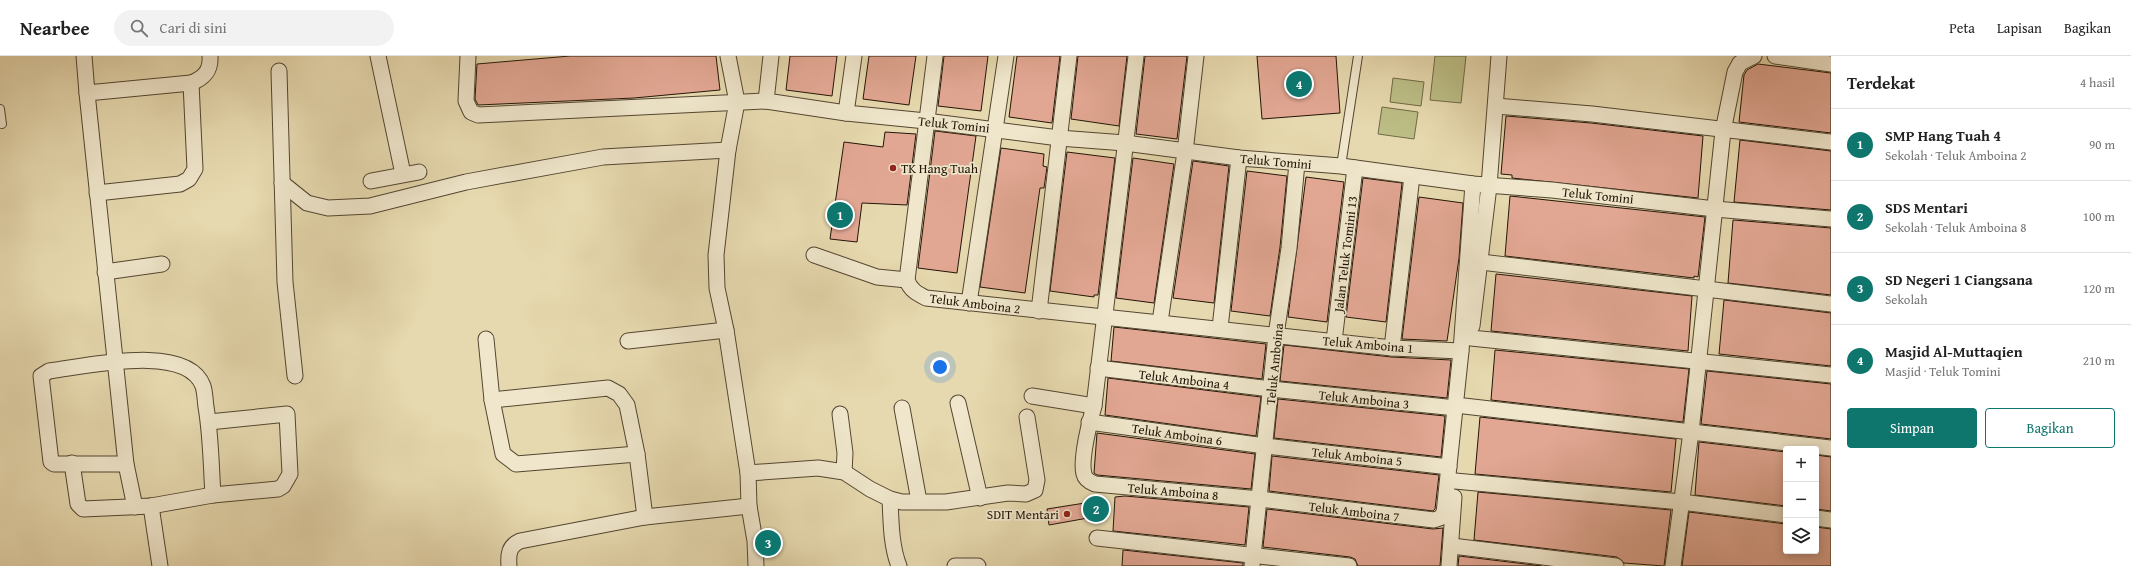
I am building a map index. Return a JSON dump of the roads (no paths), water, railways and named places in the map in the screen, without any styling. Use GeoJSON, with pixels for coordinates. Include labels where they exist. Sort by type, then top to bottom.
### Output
{"type":"FeatureCollection","features":[{"type":"Feature","properties":{"kind":"street"},"geometry":{"type":"LineString","coordinates":[[84,56],[105,272],[126,464],[135,507]]}},
{"type":"Feature","properties":{"kind":"street"},"geometry":{"type":"LineString","coordinates":[[87,93],[190,83],[201,79],[208,72],[210,56]]}},
{"type":"Feature","properties":{"kind":"street"},"geometry":{"type":"LineString","coordinates":[[378,56],[403,174]]}},
{"type":"Feature","properties":{"kind":"street","name":"Teluk Tomini"},"geometry":{"type":"LineString","coordinates":[[468,56],[466,101],[472,112],[478,115],[766,101],[846,113],[996,129],[1059,138],[1125,143],[1239,158],[1348,167],[1489,186],[1552,190],[1715,209],[1831,219]]}},
{"type":"Feature","properties":{"kind":"street"},"geometry":{"type":"LineString","coordinates":[[728,56],[736,102],[728,150],[716,255],[717,288],[726,330],[748,472],[749,506],[755,541],[756,566]]}},
{"type":"Feature","properties":{"kind":"street"},"geometry":{"type":"LineString","coordinates":[[766,101],[771,56]]}},
{"type":"Feature","properties":{"kind":"street"},"geometry":{"type":"LineString","coordinates":[[846,113],[854,56]]}},
{"type":"Feature","properties":{"kind":"street"},"geometry":{"type":"LineString","coordinates":[[814,255],[877,277],[907,280],[935,56]]}},
{"type":"Feature","properties":{"kind":"street"},"geometry":{"type":"LineString","coordinates":[[969,303],[1006,56]]}},
{"type":"Feature","properties":{"kind":"street"},"geometry":{"type":"LineString","coordinates":[[1039,311],[1069,56]]}},
{"type":"Feature","properties":{"kind":"street"},"geometry":{"type":"LineString","coordinates":[[1089,422],[1094,406],[1136,56]]}},
{"type":"Feature","properties":{"kind":"street"},"geometry":{"type":"LineString","coordinates":[[1160,322],[1185,152],[1196,56]]}},
{"type":"Feature","properties":{"kind":"street"},"geometry":{"type":"LineString","coordinates":[[1449,467],[1471,338],[1481,262],[1496,106],[1499,56]]}},
{"type":"Feature","properties":{"kind":"street"},"geometry":{"type":"LineString","coordinates":[[1672,566],[1691,432],[1723,131],[1735,72],[1740,63],[1754,56]]}},
{"type":"Feature","properties":{"kind":"street"},"geometry":{"type":"LineString","coordinates":[[1775,56],[1831,64]]}},
{"type":"Feature","properties":{"kind":"street"},"geometry":{"type":"LineString","coordinates":[[279,71],[285,282],[296,376]]}},
{"type":"Feature","properties":{"kind":"street"},"geometry":{"type":"LineString","coordinates":[[97,193],[180,184],[189,179],[195,169],[190,83]]}},
{"type":"Feature","properties":{"kind":"street"},"geometry":{"type":"LineString","coordinates":[[1496,106],[1592,114],[1723,131],[1831,142]]}},
{"type":"Feature","properties":{"kind":"street"},"geometry":{"type":"LineString","coordinates":[[282,183],[307,203],[328,208],[370,206],[466,182],[603,157],[728,150]]}},
{"type":"Feature","properties":{"kind":"street"},"geometry":{"type":"LineString","coordinates":[[1220,328],[1239,158]]}},
{"type":"Feature","properties":{"kind":"street","name":"Teluk Amboina"},"geometry":{"type":"LineString","coordinates":[[1253,560],[1276,335],[1289,248],[1298,162]]}},
{"type":"Feature","properties":{"kind":"street","name":"Jalan Teluk Tomini 13"},"geometry":{"type":"LineString","coordinates":[[1334,341],[1348,167]]}},
{"type":"Feature","properties":{"kind":"street"},"geometry":{"type":"LineString","coordinates":[[371,182],[403,174],[419,172]]}},
{"type":"Feature","properties":{"kind":"street"},"geometry":{"type":"LineString","coordinates":[[1392,348],[1412,176]]}},
{"type":"Feature","properties":{"kind":"street"},"geometry":{"type":"LineString","coordinates":[[1449,566],[1452,546],[1460,407],[1461,351],[1473,184]]}},
{"type":"Feature","properties":{"kind":"street"},"geometry":{"type":"LineString","coordinates":[[1481,262],[1831,304]]}},
{"type":"Feature","properties":{"kind":"street"},"geometry":{"type":"LineString","coordinates":[[105,272],[162,264]]}},
{"type":"Feature","properties":{"kind":"street","name":"Teluk Amboina 2"},"geometry":{"type":"LineString","coordinates":[[907,280],[913,290],[926,298],[1276,335]]}},
{"type":"Feature","properties":{"kind":"street"},"geometry":{"type":"LineString","coordinates":[[628,341],[726,330]]}},
{"type":"Feature","properties":{"kind":"street","name":"Teluk Amboina 1"},"geometry":{"type":"LineString","coordinates":[[1276,335],[1392,348],[1461,351]]}},
{"type":"Feature","properties":{"kind":"street"},"geometry":{"type":"LineString","coordinates":[[1471,338],[1699,360],[1831,375]]}},
{"type":"Feature","properties":{"kind":"street"},"geometry":{"type":"LineString","coordinates":[[486,339],[492,400],[504,454],[512,463],[516,464],[637,454]]}},
{"type":"Feature","properties":{"kind":"street"},"geometry":{"type":"LineString","coordinates":[[126,464],[54,464],[50,458],[40,378],[49,371],[115,363],[152,360],[171,362],[184,366],[198,376],[203,386],[209,422],[213,495]]}},
{"type":"Feature","properties":{"kind":"street","name":"Teluk Amboina 4"},"geometry":{"type":"LineString","coordinates":[[1098,368],[1271,389]]}},
{"type":"Feature","properties":{"kind":"street"},"geometry":{"type":"LineString","coordinates":[[492,400],[608,388],[614,390],[627,405],[637,454],[645,517]]}},
{"type":"Feature","properties":{"kind":"street","name":"Teluk Amboina 3"},"geometry":{"type":"LineString","coordinates":[[1271,389],[1460,407],[1831,448]]}},
{"type":"Feature","properties":{"kind":"street"},"geometry":{"type":"LineString","coordinates":[[1032,396],[1094,406]]}},
{"type":"Feature","properties":{"kind":"street"},"geometry":{"type":"LineString","coordinates":[[958,403],[980,498]]}},
{"type":"Feature","properties":{"kind":"street"},"geometry":{"type":"LineString","coordinates":[[902,408],[919,501]]}},
{"type":"Feature","properties":{"kind":"street"},"geometry":{"type":"LineString","coordinates":[[72,464],[78,504],[81,508],[101,509],[151,506],[213,495],[278,489],[284,486],[290,474],[287,414],[209,422]]}},
{"type":"Feature","properties":{"kind":"street"},"geometry":{"type":"LineString","coordinates":[[840,414],[845,446],[844,472]]}},
{"type":"Feature","properties":{"kind":"street"},"geometry":{"type":"LineString","coordinates":[[748,472],[818,468],[844,472],[890,499],[902,502],[946,502],[1008,493],[1026,494],[1035,490],[1037,480],[1027,417]]}},
{"type":"Feature","properties":{"kind":"street","name":"Teluk Amboina 6"},"geometry":{"type":"LineString","coordinates":[[1089,422],[1265,446]]}},
{"type":"Feature","properties":{"kind":"street","name":"Teluk Amboina 8"},"geometry":{"type":"LineString","coordinates":[[1089,422],[1084,475],[1095,484],[1260,499]]}},
{"type":"Feature","properties":{"kind":"street","name":"Teluk Amboina 5"},"geometry":{"type":"LineString","coordinates":[[1265,446],[1449,467]]}},
{"type":"Feature","properties":{"kind":"street","name":"Teluk Amboina 7"},"geometry":{"type":"LineString","coordinates":[[1260,499],[1434,520],[1440,518],[1444,513],[1449,467]]}},
{"type":"Feature","properties":{"kind":"street"},"geometry":{"type":"LineString","coordinates":[[1455,481],[1680,502],[1783,515]]}},
{"type":"Feature","properties":{"kind":"street"},"geometry":{"type":"LineString","coordinates":[[890,499],[891,523],[896,558],[899,566]]}},
{"type":"Feature","properties":{"kind":"street"},"geometry":{"type":"LineString","coordinates":[[151,506],[160,566]]}},
{"type":"Feature","properties":{"kind":"street"},"geometry":{"type":"LineString","coordinates":[[509,566],[510,548],[515,543],[520,541],[645,517],[749,506]]}},
{"type":"Feature","properties":{"kind":"street"},"geometry":{"type":"LineString","coordinates":[[1819,518],[1831,520]]}},
{"type":"Feature","properties":{"kind":"street"},"geometry":{"type":"LineString","coordinates":[[1097,538],[1253,560],[1349,566]]}},
{"type":"Feature","properties":{"kind":"street"},"geometry":{"type":"LineString","coordinates":[[1452,546],[1616,566]]}},
{"type":"Feature","properties":{"kind":"street"},"geometry":{"type":"LineString","coordinates":[[955,566],[968,564],[978,566]]}},
{"type":"Feature","properties":{"kind":"lane"},"geometry":{"type":"LineString","coordinates":[[1348,167],[1358,56]]}},
{"type":"Feature","properties":{"kind":"lane"},"geometry":{"type":"LineString","coordinates":[[0,109],[2,124]]}},
{"type":"Feature","properties":{"kind":"place","name":"Masjid Al-Muttaqien"},"geometry":{"type":"Point","coordinates":[1299,84]}},
{"type":"Feature","properties":{"kind":"place","name":"TK Hang Tuah"},"geometry":{"type":"Point","coordinates":[893,168]}},
{"type":"Feature","properties":{"kind":"place","name":"SMP Hang Tuah 4"},"geometry":{"type":"Point","coordinates":[840,215]}},
{"type":"Feature","properties":{"kind":"place","name":"SDS Mentari"},"geometry":{"type":"Point","coordinates":[1096,509]}},
{"type":"Feature","properties":{"kind":"place","name":"SDIT Mentari"},"geometry":{"type":"Point","coordinates":[1067,514]}},
{"type":"Feature","properties":{"kind":"place","name":"SD Negeri 1 Ciangsana"},"geometry":{"type":"Point","coordinates":[768,543]}}]}
